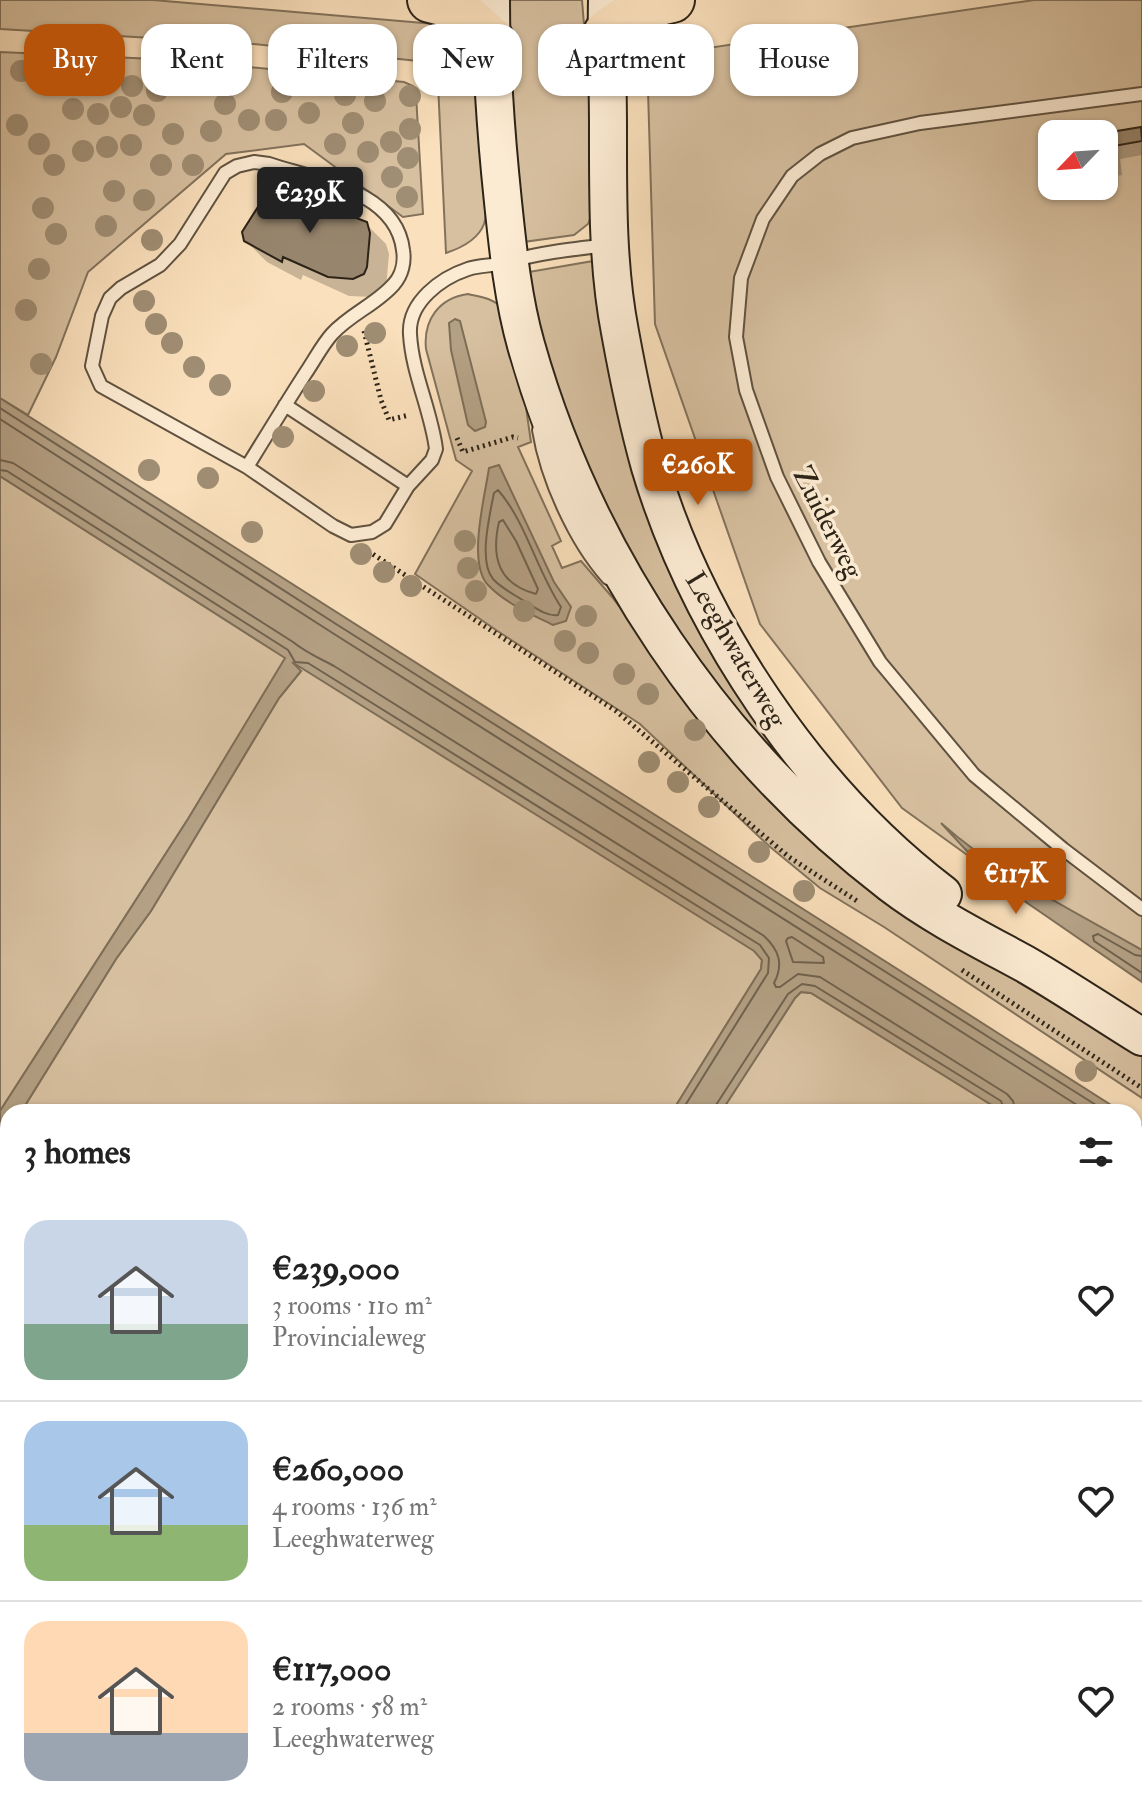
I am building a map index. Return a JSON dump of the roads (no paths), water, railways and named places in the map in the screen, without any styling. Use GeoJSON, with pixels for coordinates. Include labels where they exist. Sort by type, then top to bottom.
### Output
{"type":"FeatureCollection","features":[{"type":"Feature","properties":{"kind":"highway"},"geometry":{"type":"LineString","coordinates":[[430,0],[491,20]]}},
{"type":"Feature","properties":{"kind":"highway"},"geometry":{"type":"LineString","coordinates":[[606,16],[629,14],[672,0]]}},
{"type":"Feature","properties":{"kind":"main road","name":"Leeghwaterweg"},"geometry":{"type":"LineString","coordinates":[[606,16],[611,245],[619,330],[651,467],[685,558],[719,629],[789,738],[837,795],[922,878],[1027,965]]}},
{"type":"Feature","properties":{"kind":"main road","name":"Leeghwaterweg"},"geometry":{"type":"LineString","coordinates":[[491,20],[496,137],[510,261],[526,344],[574,474],[615,560],[658,631],[715,713],[836,839],[891,884],[954,927],[1027,965],[1142,1037]]}},
{"type":"Feature","properties":{"kind":"lane","name":"Zuiderweg"},"geometry":{"type":"LineString","coordinates":[[1142,94],[920,123],[852,138],[820,154],[792,176],[763,219],[741,278],[736,337],[746,390],[777,477],[819,562],[880,662],[974,775],[1142,909]]}},
{"type":"Feature","properties":{"kind":"lane"},"geometry":{"type":"LineString","coordinates":[[247,467],[331,335],[393,286],[401,275],[404,257],[402,238],[394,222],[382,208],[364,196],[269,164],[254,162],[225,173],[180,244],[160,265],[110,298],[102,316],[92,366],[101,386],[247,467],[351,535],[372,532],[385,524],[408,486],[432,460],[436,449],[409,330],[416,308],[428,292],[446,278],[470,268],[611,245]]}},
{"type":"Feature","properties":{"kind":"lane"},"geometry":{"type":"LineString","coordinates":[[285,405],[408,486]]}},
{"type":"Feature","properties":{"kind":"water"},"geometry":{"type":"Polygon","coordinates":[[[455,319],[460,321],[486,422],[485,427],[475,431],[468,425],[451,350],[449,323],[455,319]]]}},
{"type":"Feature","properties":{"kind":"water"},"geometry":{"type":"Polygon","coordinates":[[[0,398],[1109,1104],[990,1104],[811,993],[801,992],[726,1104],[677,1104],[761,969],[762,960],[754,951],[292,662],[301,671],[279,698],[151,911],[116,959],[26,1104],[5,1104],[188,819],[285,658],[0,476],[0,398]]]}},
{"type":"Feature","properties":{"kind":"water"},"geometry":{"type":"Polygon","coordinates":[[[499,465],[554,582],[571,607],[566,621],[553,625],[519,608],[488,585],[482,575],[478,546],[481,512],[489,468],[499,465]]]}},
{"type":"Feature","properties":{"kind":"water"},"geometry":{"type":"Polygon","coordinates":[[[941,823],[1012,876],[1142,950],[1142,982],[1020,898],[978,863],[941,823]]]}}]}
